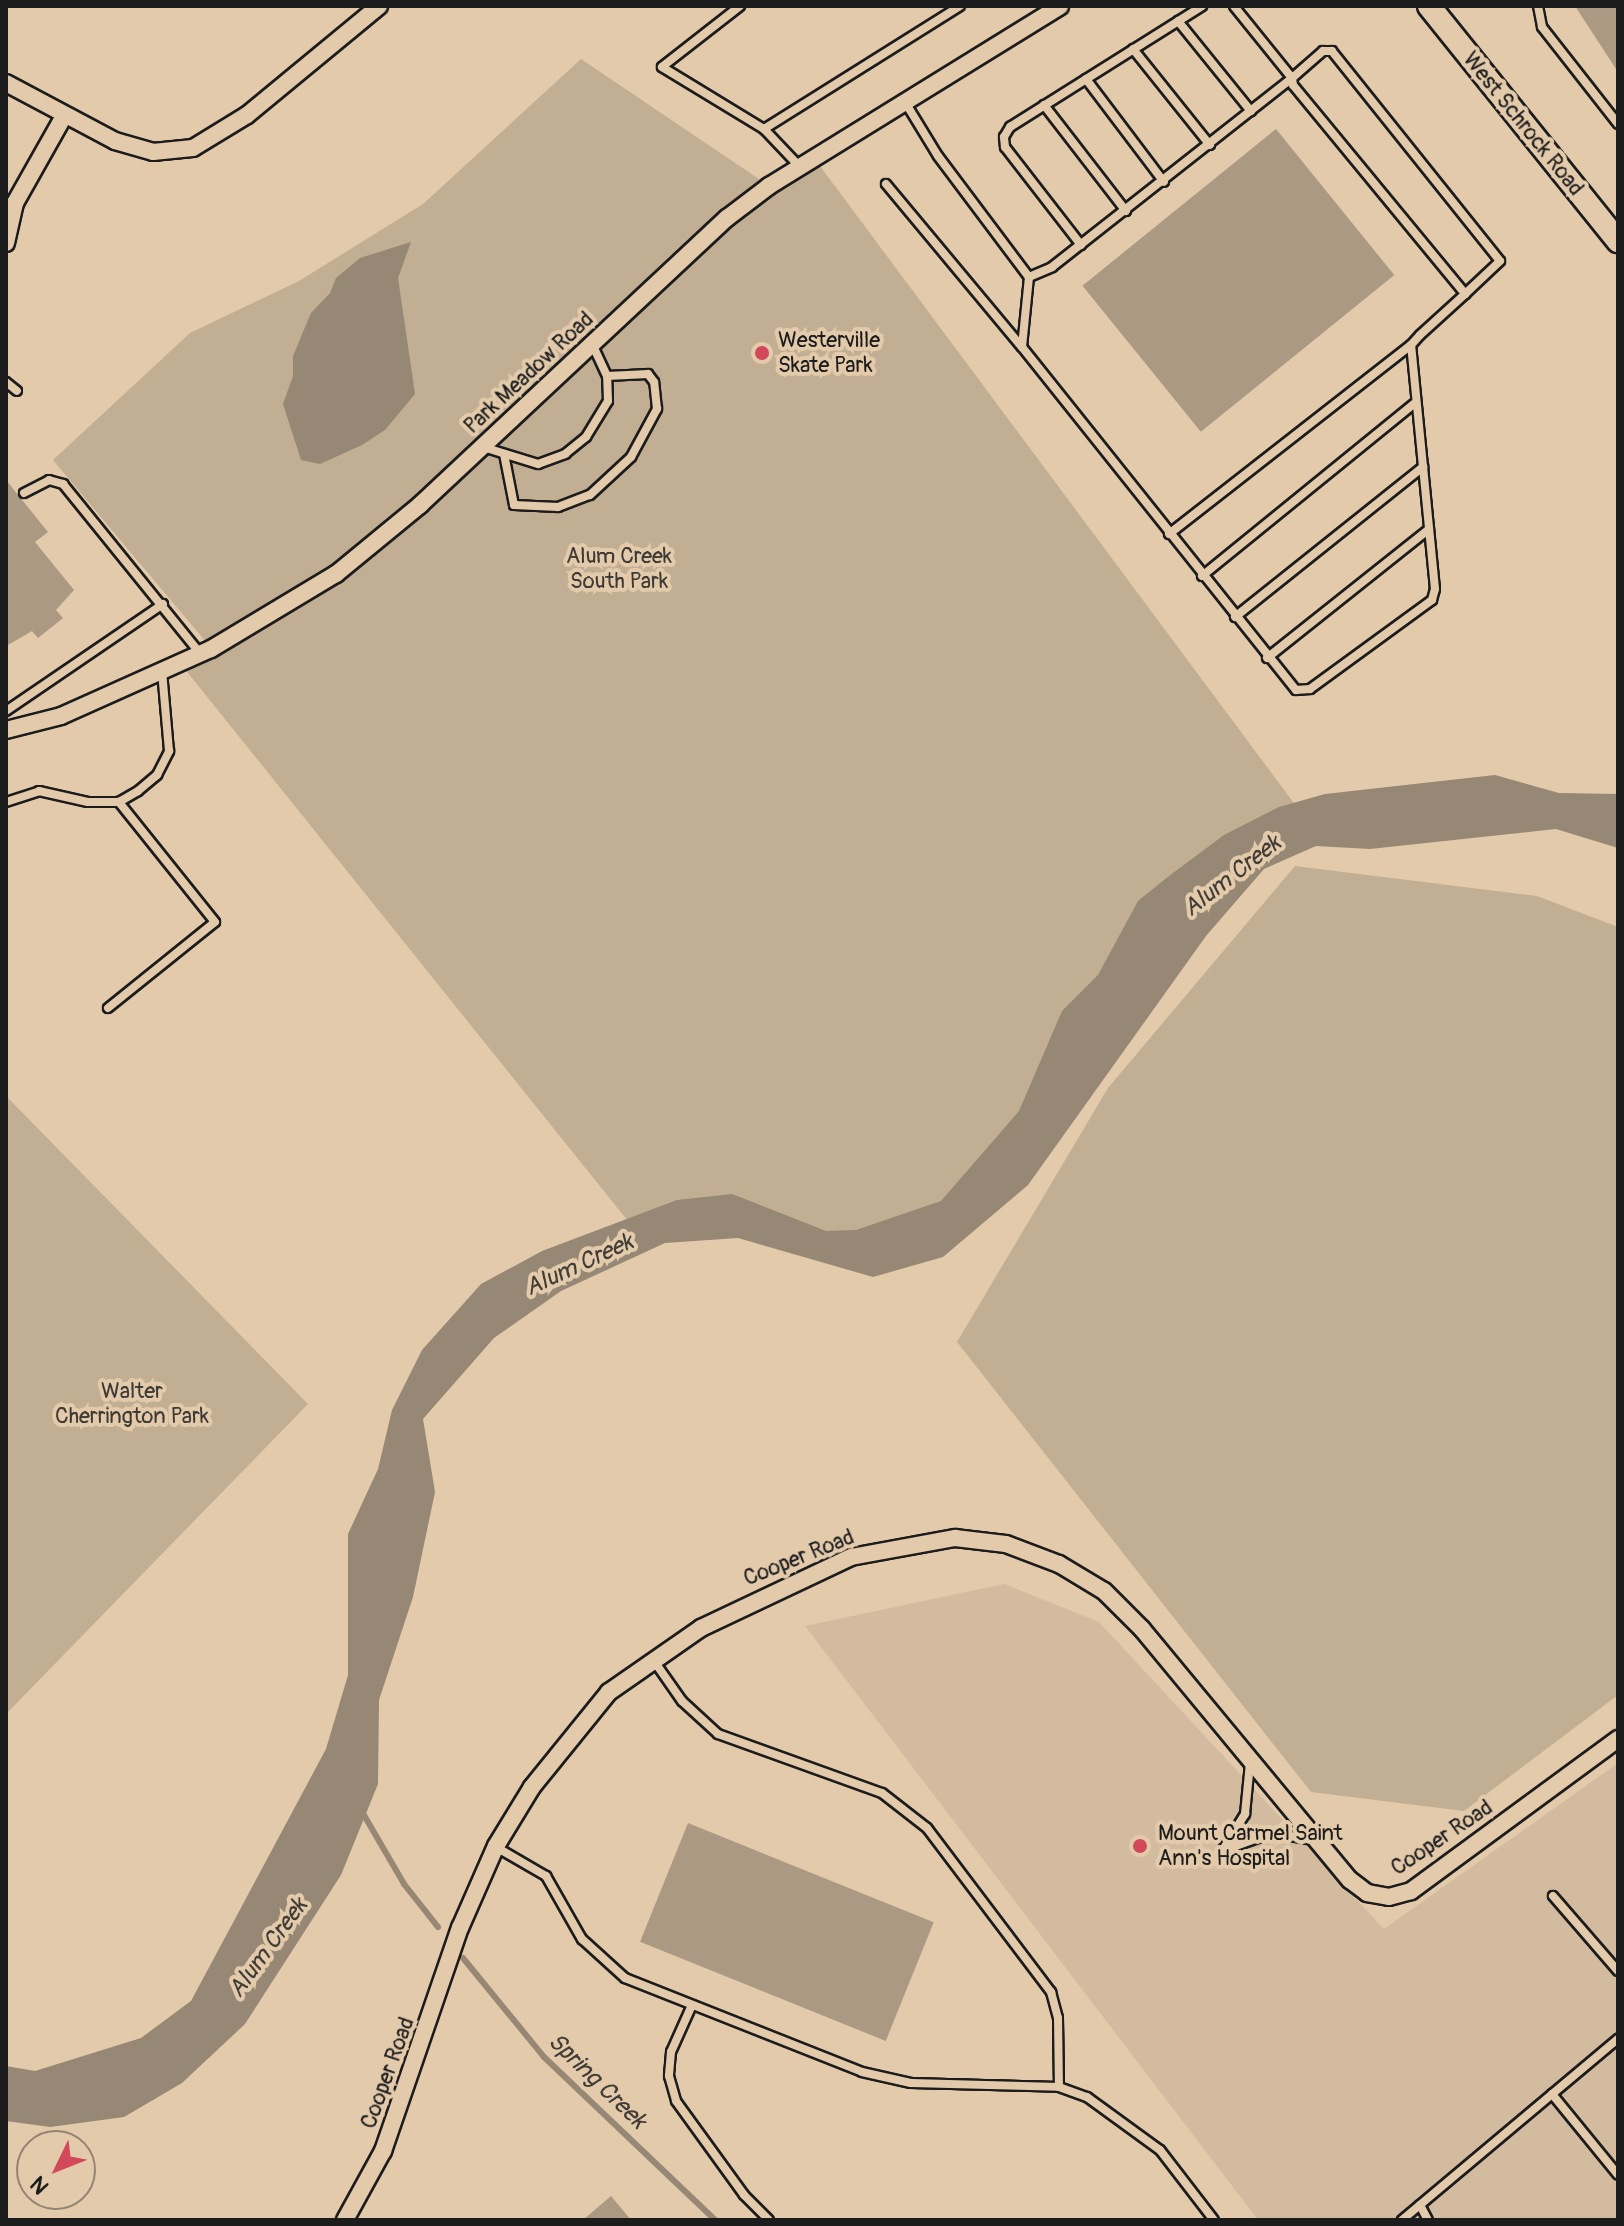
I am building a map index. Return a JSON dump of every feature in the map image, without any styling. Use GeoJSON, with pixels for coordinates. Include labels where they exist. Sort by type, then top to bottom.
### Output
{"type":"FeatureCollection","features":[{"type":"Feature","properties":{"kind":"main road","name":"West Schrock Road"},"geometry":{"type":"LineString","coordinates":[[1429,6],[1618,241]]}},
{"type":"Feature","properties":{"kind":"street"},"geometry":{"type":"LineString","coordinates":[[6,83],[64,116],[153,152],[193,148],[247,115],[379,6]]}},
{"type":"Feature","properties":{"kind":"street","name":"Park Meadow Road"},"geometry":{"type":"LineString","coordinates":[[6,730],[61,716],[201,653],[336,574],[482,447],[727,218],[800,167],[1056,7]]}},
{"type":"Feature","properties":{"kind":"street"},"geometry":{"type":"LineString","coordinates":[[6,243],[15,203],[64,116]]}},
{"type":"Feature","properties":{"kind":"street","name":"Cooper Road"},"geometry":{"type":"LineString","coordinates":[[345,2220],[383,2151],[460,1928],[496,1846],[532,1787],[576,1729],[609,1692],[744,1604],[851,1557],[955,1538],[1006,1544],[1059,1564],[1104,1591],[1142,1629],[1318,1841],[1367,1893],[1389,1897],[1411,1891],[1618,1739]]}},
{"type":"Feature","properties":{"kind":"lane"},"geometry":{"type":"LineString","coordinates":[[740,6],[662,67],[764,129],[800,167]]}},
{"type":"Feature","properties":{"kind":"lane"},"geometry":{"type":"LineString","coordinates":[[764,129],[960,6]]}},
{"type":"Feature","properties":{"kind":"lane"},"geometry":{"type":"LineString","coordinates":[[1081,245],[1005,147],[1010,127],[1202,6]]}},
{"type":"Feature","properties":{"kind":"lane"},"geometry":{"type":"LineString","coordinates":[[1234,6],[1292,78],[1293,85],[1465,294]]}},
{"type":"Feature","properties":{"kind":"lane"},"geometry":{"type":"LineString","coordinates":[[1538,6],[1542,27],[1618,124]]}},
{"type":"Feature","properties":{"kind":"lane"},"geometry":{"type":"LineString","coordinates":[[1178,21],[1251,111]]}},
{"type":"Feature","properties":{"kind":"lane"},"geometry":{"type":"LineString","coordinates":[[1133,49],[1210,145]]}},
{"type":"Feature","properties":{"kind":"lane"},"geometry":{"type":"LineString","coordinates":[[1029,277],[1081,245],[1164,182],[1323,51],[1332,51],[1500,261],[1411,345],[1169,534]]}},
{"type":"Feature","properties":{"kind":"lane"},"geometry":{"type":"LineString","coordinates":[[1086,79],[1164,182]]}},
{"type":"Feature","properties":{"kind":"lane"},"geometry":{"type":"LineString","coordinates":[[905,101],[938,156],[1029,277],[1022,347]]}},
{"type":"Feature","properties":{"kind":"lane"},"geometry":{"type":"LineString","coordinates":[[1044,105],[1126,211]]}},
{"type":"Feature","properties":{"kind":"lane"},"geometry":{"type":"LineString","coordinates":[[886,184],[1022,347],[1289,686],[1310,689],[1426,607],[1435,589],[1414,404],[1411,345]]}},
{"type":"Feature","properties":{"kind":"lane"},"geometry":{"type":"LineString","coordinates":[[482,447],[538,464],[565,454],[601,420],[608,401],[607,376],[592,344]]}},
{"type":"Feature","properties":{"kind":"lane"},"geometry":{"type":"LineString","coordinates":[[504,454],[514,505],[558,507],[590,495],[631,457],[657,409],[654,382],[648,374],[607,376]]}},
{"type":"Feature","properties":{"kind":"lane"},"geometry":{"type":"LineString","coordinates":[[6,382],[17,391]]}},
{"type":"Feature","properties":{"kind":"lane"},"geometry":{"type":"LineString","coordinates":[[1202,576],[1414,404]]}},
{"type":"Feature","properties":{"kind":"lane"},"geometry":{"type":"LineString","coordinates":[[1235,617],[1423,467]]}},
{"type":"Feature","properties":{"kind":"lane"},"geometry":{"type":"LineString","coordinates":[[24,493],[49,480],[63,484],[201,653]]}},
{"type":"Feature","properties":{"kind":"lane"},"geometry":{"type":"LineString","coordinates":[[1267,658],[1429,529]]}},
{"type":"Feature","properties":{"kind":"lane"},"geometry":{"type":"LineString","coordinates":[[6,711],[163,604]]}},
{"type":"Feature","properties":{"kind":"lane"},"geometry":{"type":"LineString","coordinates":[[6,802],[39,791],[88,802],[119,802],[157,775],[169,751],[162,671]]}},
{"type":"Feature","properties":{"kind":"lane"},"geometry":{"type":"LineString","coordinates":[[108,1008],[215,922],[119,802]]}},
{"type":"Feature","properties":{"kind":"lane"},"geometry":{"type":"LineString","coordinates":[[654,1661],[682,1701],[718,1734],[882,1793],[927,1828],[1051,1992],[1058,2018],[1059,2087]]}},
{"type":"Feature","properties":{"kind":"lane"},"geometry":{"type":"LineString","coordinates":[[1250,1759],[1245,1814],[1222,1851],[1272,1833],[1318,1841]]}},
{"type":"Feature","properties":{"kind":"lane"},"geometry":{"type":"LineString","coordinates":[[496,1846],[546,1876],[601,1960],[625,1978],[862,2072],[911,2083],[1059,2087],[1099,2103],[1144,2135],[1182,2173],[1214,2220]]}},
{"type":"Feature","properties":{"kind":"lane"},"geometry":{"type":"LineString","coordinates":[[1553,1896],[1618,1971]]}},
{"type":"Feature","properties":{"kind":"lane"},"geometry":{"type":"LineString","coordinates":[[692,2005],[671,2052],[669,2076],[676,2101],[744,2195],[769,2220]]}},
{"type":"Feature","properties":{"kind":"lane"},"geometry":{"type":"LineString","coordinates":[[1402,2220],[1618,2039]]}},
{"type":"Feature","properties":{"kind":"lane"},"geometry":{"type":"LineString","coordinates":[[1552,2094],[1618,2175]]}},
{"type":"Feature","properties":{"kind":"lane"},"geometry":{"type":"LineString","coordinates":[[1420,2205],[1428,2220]]}},
{"type":"Feature","properties":{"kind":"shaded area","name":"Mount Carmel Saint Ann's Hospital"},"geometry":{"type":"Polygon","coordinates":[[[1004,1584],[1099,1622],[1384,1929],[1618,1763],[1618,2220],[1258,2220],[805,1626],[1004,1584]]]}},
{"type":"Feature","properties":{"kind":"green space","name":"Alum Creek South Park"},"geometry":{"type":"Polygon","coordinates":[[[581,59],[769,186],[814,158],[1305,818],[949,1221],[850,1257],[730,1220],[640,1236],[180,663],[211,648],[53,460],[190,333],[299,281],[423,204],[581,59]]]}},
{"type":"Feature","properties":{"kind":"green space"},"geometry":{"type":"Polygon","coordinates":[[[1295,866],[1537,896],[1618,927],[1618,1695],[1464,1811],[1311,1792],[957,1342],[1108,1088],[1295,866]]]}},
{"type":"Feature","properties":{"kind":"green space","name":"Walter Cherrington Park"},"geometry":{"type":"Polygon","coordinates":[[[6,1096],[308,1404],[6,1714],[6,1096]]]}},
{"type":"Feature","properties":{"kind":"water"},"geometry":{"type":"Polygon","coordinates":[[[411,242],[398,278],[415,394],[385,430],[362,445],[320,464],[301,460],[283,404],[293,376],[293,356],[311,313],[330,293],[336,278],[360,258],[411,242]]]}},
{"type":"Feature","properties":{"kind":"water","name":"Alum Creek"},"geometry":{"type":"Polygon","coordinates":[[[1495,775],[1559,793],[1618,794],[1618,848],[1556,829],[1370,849],[1316,846],[1264,869],[1206,936],[1028,1185],[943,1257],[873,1277],[738,1238],[665,1243],[561,1291],[494,1338],[423,1419],[435,1492],[413,1597],[379,1700],[378,1784],[341,1875],[245,2024],[182,2083],[124,2117],[50,2127],[6,2121],[6,2066],[35,2071],[141,2038],[191,2001],[326,1749],[348,1675],[348,1534],[378,1469],[392,1410],[422,1350],[481,1284],[542,1251],[677,1200],[732,1194],[826,1231],[856,1230],[941,1201],[1019,1111],[1062,1011],[1098,975],[1138,901],[1169,876],[1224,835],[1279,807],[1325,794],[1495,775]]]}},
{"type":"Feature","properties":{"kind":"building"},"geometry":{"type":"Polygon","coordinates":[[[1575,6],[1618,6],[1618,72],[1575,6]]]}},
{"type":"Feature","properties":{"kind":"building"},"geometry":{"type":"Polygon","coordinates":[[[1276,129],[1394,275],[1201,432],[1082,286],[1276,129]]]}},
{"type":"Feature","properties":{"kind":"building"},"geometry":{"type":"Polygon","coordinates":[[[6,480],[48,532],[35,542],[74,590],[56,610],[63,618],[38,638],[32,631],[8,645],[6,480]]]}},
{"type":"Feature","properties":{"kind":"building"},"geometry":{"type":"Polygon","coordinates":[[[688,1823],[934,1922],[886,2041],[640,1942],[688,1823]]]}},
{"type":"Feature","properties":{"kind":"building"},"geometry":{"type":"Polygon","coordinates":[[[611,2196],[631,2220],[583,2220],[611,2196]]]}},
{"type":"Feature","properties":{"kind":"waterway"},"geometry":{"type":"LineString","coordinates":[[361,1810],[404,1884],[438,1927]]}},
{"type":"Feature","properties":{"kind":"waterway","name":"Spring Creek"},"geometry":{"type":"LineString","coordinates":[[463,1958],[544,2057],[715,2220]]}},
{"type":"Feature","properties":{"kind":"place","name":"Westerville Skate Park"},"geometry":{"type":"Point","coordinates":[762,353]}},
{"type":"Feature","properties":{"kind":"place","name":"Mount Carmel Saint Ann's Hospital"},"geometry":{"type":"Point","coordinates":[1140,1846]}}]}
